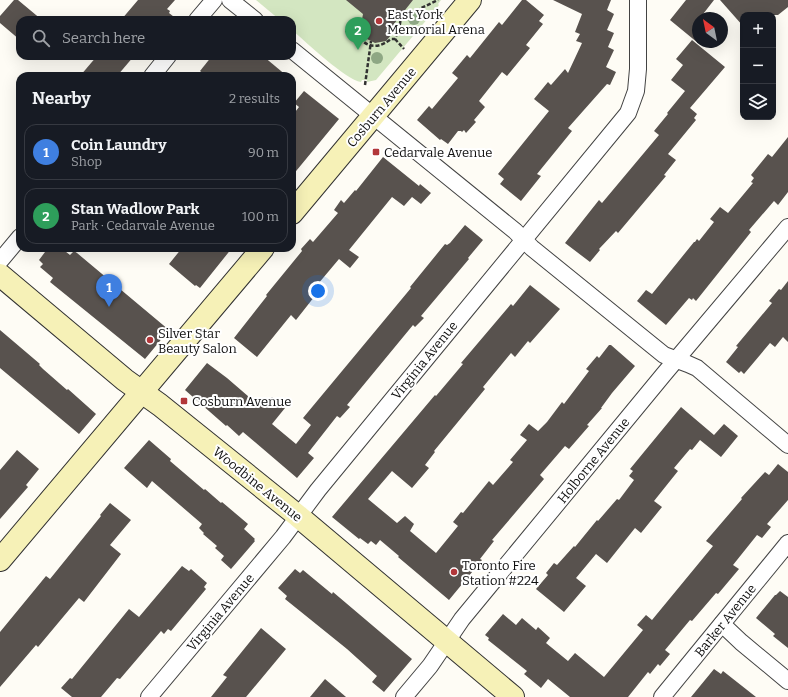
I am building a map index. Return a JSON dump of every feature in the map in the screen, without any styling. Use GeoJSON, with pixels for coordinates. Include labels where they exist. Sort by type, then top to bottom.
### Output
{"type":"FeatureCollection","features":[{"type":"Feature","properties":{"kind":"street"},"geometry":{"type":"LineString","coordinates":[[200,16],[214,0]]}},
{"type":"Feature","properties":{"kind":"street"},"geometry":{"type":"LineString","coordinates":[[230,0],[250,16]]}},
{"type":"Feature","properties":{"kind":"street","name":"Cosburn Avenue"},"geometry":{"type":"LineString","coordinates":[[296,208],[470,0]]}},
{"type":"Feature","properties":{"kind":"street","name":"Virginia Avenue"},"geometry":{"type":"LineString","coordinates":[[149,697],[283,537],[322,484],[628,113],[636,91],[638,69],[638,0]]}},
{"type":"Feature","properties":{"kind":"street"},"geometry":{"type":"LineString","coordinates":[[296,53],[515,231],[664,355],[697,368],[788,445]]}},
{"type":"Feature","properties":{"kind":"street"},"geometry":{"type":"LineString","coordinates":[[155,72],[165,60]]}},
{"type":"Feature","properties":{"kind":"street","name":"Holborne Avenue"},"geometry":{"type":"LineString","coordinates":[[404,697],[430,666],[462,619],[676,359],[788,227]]}},
{"type":"Feature","properties":{"kind":"street"},"geometry":{"type":"LineString","coordinates":[[0,261],[16,242]]}},
{"type":"Feature","properties":{"kind":"street"},"geometry":{"type":"LineString","coordinates":[[0,560],[260,252]]}},
{"type":"Feature","properties":{"kind":"street","name":"Woodbine Avenue"},"geometry":{"type":"LineString","coordinates":[[0,275],[125,380],[142,391],[298,516],[513,697]]}},
{"type":"Feature","properties":{"kind":"street","name":"Barker Avenue"},"geometry":{"type":"LineString","coordinates":[[662,697],[788,543]]}},
{"type":"Feature","properties":{"kind":"street"},"geometry":{"type":"LineString","coordinates":[[722,624],[788,681]]}},
{"type":"Feature","properties":{"kind":"path"},"geometry":{"type":"LineString","coordinates":[[395,39],[401,18],[438,0]]}},
{"type":"Feature","properties":{"kind":"path"},"geometry":{"type":"LineString","coordinates":[[345,31],[353,30],[362,42],[370,46],[395,39]]}},
{"type":"Feature","properties":{"kind":"path"},"geometry":{"type":"LineString","coordinates":[[395,39],[404,49]]}},
{"type":"Feature","properties":{"kind":"path"},"geometry":{"type":"LineString","coordinates":[[365,85],[371,41]]}},
{"type":"Feature","properties":{"kind":"green space"},"geometry":{"type":"Polygon","coordinates":[[[256,0],[441,0],[438,4],[439,5],[376,80],[367,82],[367,80],[362,80],[361,82],[354,80],[346,75],[296,34],[296,16],[275,16],[256,0]]]}},
{"type":"Feature","properties":{"kind":"building"},"geometry":{"type":"Polygon","coordinates":[[[14,0],[18,0],[37,16],[16,16],[16,37],[0,23],[0,16],[14,0]]]}},
{"type":"Feature","properties":{"kind":"building"},"geometry":{"type":"Polygon","coordinates":[[[138,0],[175,0],[167,9],[173,16],[124,16],[138,0]]]}},
{"type":"Feature","properties":{"kind":"building","name":"East York Memorial Arena"},"geometry":{"type":"Polygon","coordinates":[[[346,0],[413,0],[394,24],[392,34],[386,41],[375,43],[367,39],[362,32],[361,25],[363,14],[346,0]]]}},
{"type":"Feature","properties":{"kind":"building"},"geometry":{"type":"Polygon","coordinates":[[[522,0],[526,0],[544,15],[539,21],[543,24],[526,45],[530,48],[507,76],[502,72],[479,101],[485,107],[474,120],[476,122],[466,133],[464,130],[462,132],[458,131],[448,144],[441,139],[440,140],[417,120],[429,106],[432,109],[458,78],[452,73],[467,55],[470,58],[499,22],[502,25],[522,0]]]}},
{"type":"Feature","properties":{"kind":"building"},"geometry":{"type":"Polygon","coordinates":[[[553,0],[611,0],[607,10],[614,14],[607,30],[614,33],[608,47],[614,50],[606,67],[616,72],[610,85],[607,84],[568,128],[572,131],[537,174],[541,176],[521,201],[500,184],[504,179],[498,174],[549,111],[534,99],[548,82],[551,85],[565,69],[568,73],[582,43],[576,41],[580,34],[575,32],[582,14],[553,0]]]}},
{"type":"Feature","properties":{"kind":"building"},"geometry":{"type":"Polygon","coordinates":[[[686,0],[714,0],[705,12],[692,12],[692,38],[670,20],[686,0]]]}},
{"type":"Feature","properties":{"kind":"building"},"geometry":{"type":"Polygon","coordinates":[[[720,0],[788,0],[788,7],[778,15],[776,15],[776,12],[740,12],[740,23],[720,0]]]}},
{"type":"Feature","properties":{"kind":"building"},"geometry":{"type":"Polygon","coordinates":[[[692,40],[692,48],[702,48],[725,67],[690,108],[697,114],[694,118],[696,120],[668,154],[676,160],[664,175],[666,176],[618,233],[616,231],[599,249],[600,250],[590,262],[565,243],[599,200],[602,203],[659,135],[654,131],[685,91],[671,80],[683,65],[676,59],[692,40]]]}},
{"type":"Feature","properties":{"kind":"building"},"geometry":{"type":"Polygon","coordinates":[[[94,60],[131,60],[120,72],[83,72],[94,60]]]}},
{"type":"Feature","properties":{"kind":"building"},"geometry":{"type":"Polygon","coordinates":[[[209,60],[268,60],[282,72],[201,72],[200,71],[209,60]]]}},
{"type":"Feature","properties":{"kind":"building"},"geometry":{"type":"Polygon","coordinates":[[[304,91],[339,119],[296,171],[296,111],[299,107],[296,105],[296,101],[304,91]]]}},
{"type":"Feature","properties":{"kind":"building"},"geometry":{"type":"Polygon","coordinates":[[[788,137],[788,192],[778,205],[774,201],[749,230],[751,232],[696,301],[693,298],[692,300],[689,298],[666,325],[637,301],[646,290],[652,294],[694,242],[697,239],[699,241],[714,222],[710,219],[720,207],[728,213],[753,183],[751,182],[754,178],[751,175],[768,154],[772,157],[788,137]]]}},
{"type":"Feature","properties":{"kind":"building"},"geometry":{"type":"Polygon","coordinates":[[[383,157],[419,186],[420,184],[431,193],[421,204],[412,197],[404,206],[392,197],[349,250],[359,257],[350,268],[339,259],[318,284],[319,285],[315,290],[318,292],[296,320],[291,315],[257,357],[234,338],[267,296],[266,295],[302,251],[301,249],[310,239],[313,242],[338,213],[334,210],[341,200],[344,203],[355,190],[356,191],[383,157]]]}},
{"type":"Feature","properties":{"kind":"building"},"geometry":{"type":"Polygon","coordinates":[[[465,225],[483,240],[421,316],[424,318],[415,327],[413,325],[347,405],[350,407],[340,418],[337,416],[308,453],[314,458],[297,478],[243,432],[239,436],[227,425],[226,426],[185,390],[207,363],[256,403],[256,399],[265,406],[272,397],[285,408],[272,424],[296,444],[311,425],[303,418],[411,288],[410,287],[445,244],[447,245],[450,243],[465,225]]]}},
{"type":"Feature","properties":{"kind":"building"},"geometry":{"type":"Polygon","coordinates":[[[45,252],[66,252],[70,255],[76,252],[169,330],[145,359],[50,282],[53,278],[40,267],[43,264],[39,260],[45,252]]]}},
{"type":"Feature","properties":{"kind":"building"},"geometry":{"type":"Polygon","coordinates":[[[179,252],[229,252],[200,288],[196,285],[195,286],[169,264],[179,252]]]}},
{"type":"Feature","properties":{"kind":"building"},"geometry":{"type":"Polygon","coordinates":[[[788,281],[788,342],[783,337],[775,347],[770,343],[744,374],[741,371],[739,373],[726,362],[738,347],[736,346],[772,303],[769,301],[788,281]]]}},
{"type":"Feature","properties":{"kind":"building"},"geometry":{"type":"Polygon","coordinates":[[[530,285],[560,309],[530,343],[528,341],[515,357],[511,353],[483,387],[485,389],[434,451],[435,452],[425,465],[429,468],[412,488],[392,471],[368,499],[397,523],[405,516],[414,524],[410,531],[436,553],[458,526],[453,522],[461,512],[463,513],[489,481],[493,485],[513,462],[510,460],[527,440],[520,435],[528,425],[529,424],[538,431],[547,422],[562,402],[564,404],[589,371],[586,369],[597,356],[599,358],[609,345],[611,345],[635,366],[587,425],[589,426],[569,449],[565,446],[540,475],[544,479],[492,540],[494,541],[480,559],[482,560],[449,600],[380,540],[376,545],[371,541],[368,544],[360,538],[359,539],[332,517],[463,364],[461,363],[511,304],[513,306],[530,285]]]}},
{"type":"Feature","properties":{"kind":"building"},"geometry":{"type":"Polygon","coordinates":[[[0,330],[96,414],[79,434],[0,368],[0,330]]]}},
{"type":"Feature","properties":{"kind":"building"},"geometry":{"type":"Polygon","coordinates":[[[681,407],[714,435],[724,424],[738,436],[721,457],[700,440],[692,450],[690,449],[674,468],[678,471],[654,501],[662,507],[641,533],[635,528],[607,563],[596,554],[576,578],[586,586],[564,612],[536,589],[548,575],[546,573],[554,563],[557,565],[574,546],[575,547],[597,520],[598,521],[617,499],[619,500],[634,480],[629,476],[633,471],[630,469],[681,407]]]}},
{"type":"Feature","properties":{"kind":"building"},"geometry":{"type":"Polygon","coordinates":[[[149,440],[171,459],[170,461],[204,490],[205,489],[221,503],[222,502],[248,524],[244,529],[255,539],[255,541],[231,569],[221,560],[224,556],[215,548],[217,546],[203,534],[204,533],[199,528],[202,524],[152,481],[147,488],[124,468],[149,440]]]}},
{"type":"Feature","properties":{"kind":"building"},"geometry":{"type":"Polygon","coordinates":[[[17,450],[39,469],[26,485],[28,487],[0,519],[0,470],[17,450]]]}},
{"type":"Feature","properties":{"kind":"building"},"geometry":{"type":"Polygon","coordinates":[[[778,464],[788,472],[788,500],[767,524],[771,527],[762,538],[757,535],[733,565],[739,569],[718,594],[716,593],[692,621],[690,620],[665,650],[670,654],[660,666],[658,664],[650,674],[648,672],[628,697],[570,697],[548,679],[541,688],[524,674],[527,671],[488,640],[489,638],[485,635],[503,614],[516,625],[522,618],[536,630],[538,627],[550,638],[546,643],[568,661],[575,653],[604,677],[643,630],[637,625],[646,615],[652,620],[713,546],[706,541],[742,499],[741,498],[765,472],[769,475],[778,464]]]}},
{"type":"Feature","properties":{"kind":"building"},"geometry":{"type":"Polygon","coordinates":[[[110,503],[131,520],[110,545],[121,554],[84,602],[79,598],[38,647],[36,645],[0,687],[0,632],[46,576],[50,579],[110,503]]]}},
{"type":"Feature","properties":{"kind":"building"},"geometry":{"type":"Polygon","coordinates":[[[182,566],[189,571],[191,569],[207,583],[204,587],[206,589],[171,631],[168,629],[164,634],[161,631],[120,679],[117,678],[101,697],[72,697],[61,688],[70,678],[72,679],[129,609],[139,617],[182,566]]]}},
{"type":"Feature","properties":{"kind":"building"},"geometry":{"type":"Polygon","coordinates":[[[295,569],[300,573],[303,570],[332,594],[333,592],[412,659],[384,692],[372,682],[377,676],[347,649],[285,599],[287,596],[278,588],[295,569]]]}},
{"type":"Feature","properties":{"kind":"building"},"geometry":{"type":"Polygon","coordinates":[[[780,591],[788,597],[788,648],[773,636],[775,634],[756,618],[780,591]]]}},
{"type":"Feature","properties":{"kind":"building"},"geometry":{"type":"Polygon","coordinates":[[[261,628],[286,649],[246,697],[211,697],[227,677],[223,675],[261,628]]]}},
{"type":"Feature","properties":{"kind":"building"},"geometry":{"type":"Polygon","coordinates":[[[714,669],[721,674],[723,671],[756,697],[691,697],[714,669]]]}},
{"type":"Feature","properties":{"kind":"building"},"geometry":{"type":"Polygon","coordinates":[[[325,679],[346,697],[310,697],[325,679]]]}},
{"type":"Feature","properties":{"kind":"place","name":"East York Memorial Arena"},"geometry":{"type":"Point","coordinates":[379,21]}},
{"type":"Feature","properties":{"kind":"place","name":"Stan Wadlow Park"},"geometry":{"type":"Point","coordinates":[358,50]}},
{"type":"Feature","properties":{"kind":"place","name":"Cedarvale Avenue"},"geometry":{"type":"Point","coordinates":[376,152]}},
{"type":"Feature","properties":{"kind":"place","name":"Coin Laundry"},"geometry":{"type":"Point","coordinates":[109,307]}},
{"type":"Feature","properties":{"kind":"place","name":"Silver Star Beauty Salon"},"geometry":{"type":"Point","coordinates":[150,340]}},
{"type":"Feature","properties":{"kind":"place","name":"Cosburn Avenue"},"geometry":{"type":"Point","coordinates":[184,401]}},
{"type":"Feature","properties":{"kind":"place","name":"Toronto Fire Station #224"},"geometry":{"type":"Point","coordinates":[454,572]}}]}
